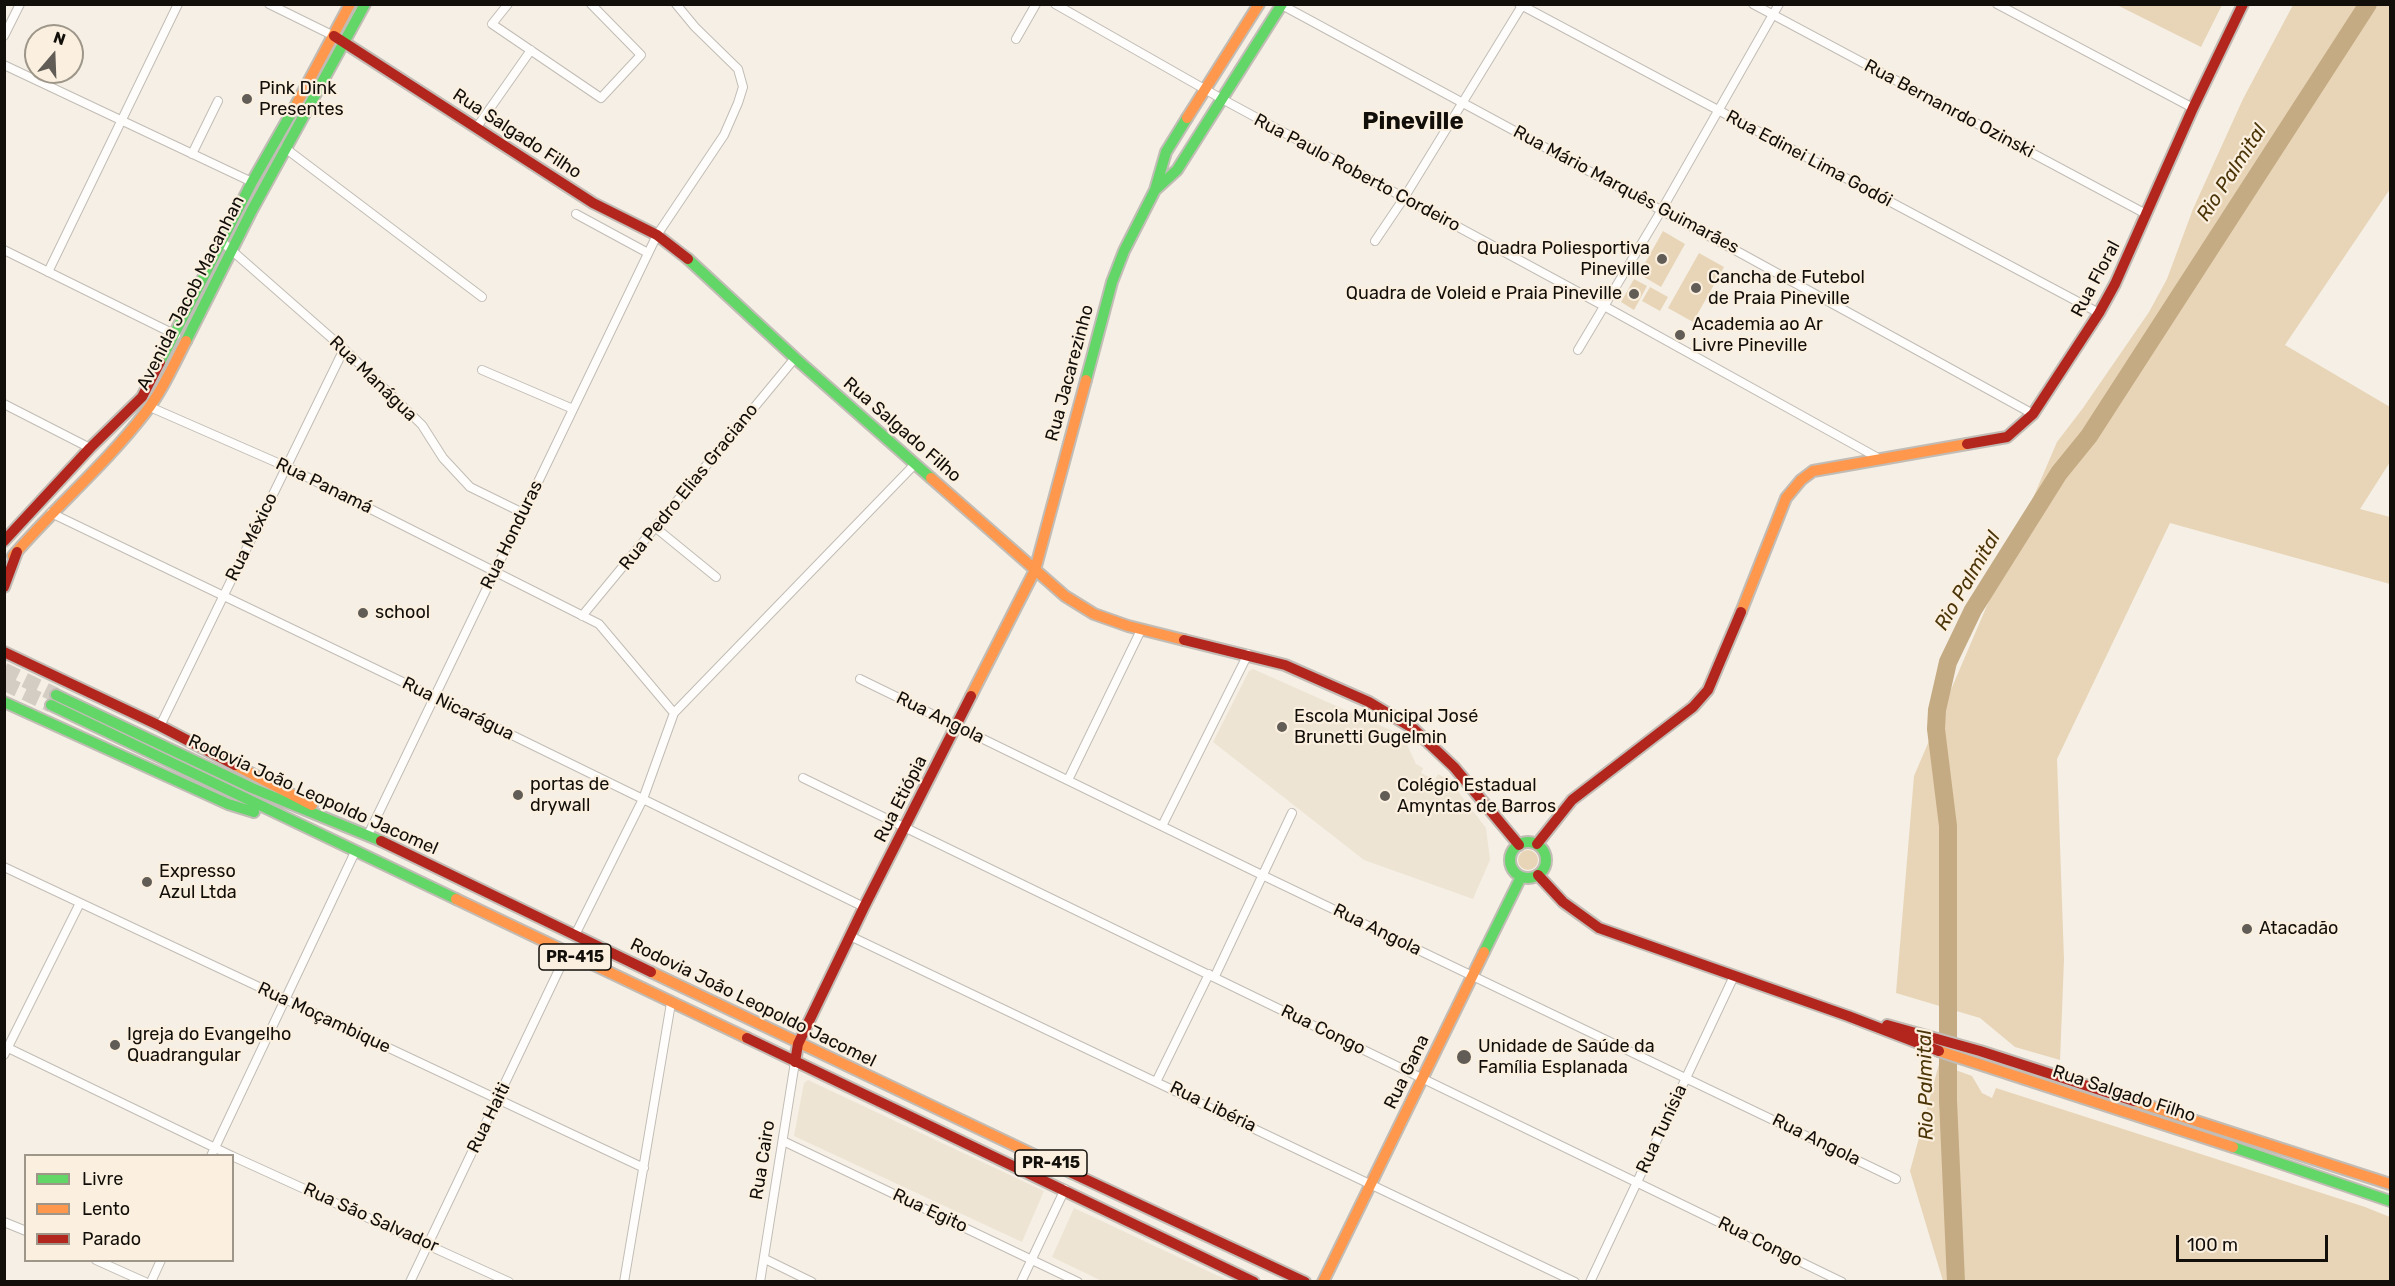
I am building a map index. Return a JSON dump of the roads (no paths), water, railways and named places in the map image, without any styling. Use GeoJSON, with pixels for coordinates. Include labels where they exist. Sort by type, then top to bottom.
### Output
{"type":"FeatureCollection","features":[{"type":"Feature","properties":{"kind":"main road","name":"Avenida Jacob Macanhan"},"geometry":{"type":"LineString","coordinates":[[4,540],[90,448],[142,398],[252,182],[350,4]]}},
{"type":"Feature","properties":{"kind":"main road","name":"Avenida Jacob Macanhan"},"geometry":{"type":"LineString","coordinates":[[4,567],[51,513],[104,459],[150,407],[161,390],[231,250],[285,148],[346,43],[365,4]]}},
{"type":"Feature","properties":{"kind":"main road","name":"Rua Jacarezinho"},"geometry":{"type":"LineString","coordinates":[[1035,570],[1112,282],[1124,251],[1155,190],[1166,152],[1259,4]]}},
{"type":"Feature","properties":{"kind":"main road","name":"Rua Floral"},"geometry":{"type":"LineString","coordinates":[[1537,844],[1572,800],[1693,707],[1708,690],[1721,663],[1786,498],[1801,480],[1813,471],[2007,437],[2033,414],[2099,313],[2115,284],[2193,108],[2243,4]]}},
{"type":"Feature","properties":{"kind":"main road","name":"Rua Jacarezinho"},"geometry":{"type":"LineString","coordinates":[[1155,190],[1177,170],[1281,5]]}},
{"type":"Feature","properties":{"kind":"main road","name":"Rua Salgado Filho"},"geometry":{"type":"LineString","coordinates":[[334,36],[592,203],[657,235],[679,250],[795,358],[1065,596],[1094,614],[1141,630],[1248,654],[1323,680],[1369,702],[1414,729],[1454,767],[1519,845]]}},
{"type":"Feature","properties":{"kind":"main road"},"geometry":{"type":"LineString","coordinates":[[90,448],[104,459]]}},
{"type":"Feature","properties":{"kind":"main road"},"geometry":{"type":"LineString","coordinates":[[4,586],[16,552]]}},
{"type":"Feature","properties":{"kind":"main road","name":"Rua Etiópia"},"geometry":{"type":"LineString","coordinates":[[798,1044],[864,907],[1035,570]]}},
{"type":"Feature","properties":{"kind":"main road"},"geometry":{"type":"LineString","coordinates":[[4,652],[248,770],[368,835]]}},
{"type":"Feature","properties":{"kind":"main road","name":"Rodovia João Leopoldo Jacomel"},"geometry":{"type":"LineString","coordinates":[[1254,1281],[302,827],[53,700],[318,818],[368,835],[798,1044],[1305,1281]]}},
{"type":"Feature","properties":{"kind":"main road"},"geometry":{"type":"LineString","coordinates":[[4,702],[228,804],[302,827]]}},
{"type":"Feature","properties":{"kind":"main road"},"geometry":{"type":"LineString","coordinates":[[1528,842],[1537,844],[1544,851],[1546,860],[1544,868],[1538,875],[1529,878],[1521,877],[1513,870],[1510,862],[1512,853],[1519,845],[1528,842]]}},
{"type":"Feature","properties":{"kind":"main road","name":"Rua Salgado Filho"},"geometry":{"type":"LineString","coordinates":[[1538,875],[1563,902],[1599,928],[1848,1016],[1932,1042],[1980,1051],[2391,1184]]}},
{"type":"Feature","properties":{"kind":"main road","name":"Rua Gana"},"geometry":{"type":"LineString","coordinates":[[1323,1281],[1521,877]]}},
{"type":"Feature","properties":{"kind":"main road","name":"Rua Salgado Filho"},"geometry":{"type":"LineString","coordinates":[[1932,1042],[1974,1063],[2319,1175],[2391,1201]]}},
{"type":"Feature","properties":{"kind":"main road","name":"Rua Cairo"},"geometry":{"type":"LineString","coordinates":[[795,1062],[798,1044]]}},
{"type":"Feature","properties":{"kind":"street"},"geometry":{"type":"LineString","coordinates":[[4,36],[20,4]]}},
{"type":"Feature","properties":{"kind":"street"},"geometry":{"type":"LineString","coordinates":[[48,272],[178,4]]}},
{"type":"Feature","properties":{"kind":"street","name":"Rua Salgado Filho"},"geometry":{"type":"LineString","coordinates":[[269,4],[334,36]]}},
{"type":"Feature","properties":{"kind":"street"},"geometry":{"type":"LineString","coordinates":[[508,4],[492,24],[601,98],[641,55],[591,4]]}},
{"type":"Feature","properties":{"kind":"street","name":"Rua Honduras"},"geometry":{"type":"LineString","coordinates":[[368,835],[657,235],[724,135],[743,87],[738,69],[694,27],[676,4]]}},
{"type":"Feature","properties":{"kind":"street"},"geometry":{"type":"LineString","coordinates":[[1016,39],[1036,4]]}},
{"type":"Feature","properties":{"kind":"street","name":"Rua Paulo Roberto Cordeiro"},"geometry":{"type":"LineString","coordinates":[[1055,4],[1222,99],[1881,459]]}},
{"type":"Feature","properties":{"kind":"street","name":"Rua Bernanrdo Ozinski"},"geometry":{"type":"LineString","coordinates":[[1753,4],[2146,214]]}},
{"type":"Feature","properties":{"kind":"street"},"geometry":{"type":"LineString","coordinates":[[1578,350],[1661,211],[1779,4]]}},
{"type":"Feature","properties":{"kind":"street"},"geometry":{"type":"LineString","coordinates":[[1997,4],[2193,108]]}},
{"type":"Feature","properties":{"kind":"street","name":"Rua Mário Marquês Guimarães"},"geometry":{"type":"LineString","coordinates":[[1281,5],[2033,414]]}},
{"type":"Feature","properties":{"kind":"street"},"geometry":{"type":"LineString","coordinates":[[1375,241],[1404,198],[1522,5]]}},
{"type":"Feature","properties":{"kind":"street","name":"Rua Edinei Lima Godói"},"geometry":{"type":"LineString","coordinates":[[1522,5],[2099,313]]}},
{"type":"Feature","properties":{"kind":"street"},"geometry":{"type":"LineString","coordinates":[[477,128],[531,50]]}},
{"type":"Feature","properties":{"kind":"street"},"geometry":{"type":"LineString","coordinates":[[4,65],[252,182]]}},
{"type":"Feature","properties":{"kind":"street"},"geometry":{"type":"LineString","coordinates":[[192,154],[218,101]]}},
{"type":"Feature","properties":{"kind":"street"},"geometry":{"type":"LineString","coordinates":[[285,148],[482,297]]}},
{"type":"Feature","properties":{"kind":"street"},"geometry":{"type":"LineString","coordinates":[[576,213],[648,253]]}},
{"type":"Feature","properties":{"kind":"street","name":"Rua Manágua"},"geometry":{"type":"LineString","coordinates":[[221,241],[344,349],[422,425],[443,458],[470,487],[523,513]]}},
{"type":"Feature","properties":{"kind":"street"},"geometry":{"type":"LineString","coordinates":[[4,250],[176,335]]}},
{"type":"Feature","properties":{"kind":"street","name":"Rua México"},"geometry":{"type":"LineString","coordinates":[[160,726],[344,349]]}},
{"type":"Feature","properties":{"kind":"street","name":"Rua Pedro Elias Graciano"},"geometry":{"type":"LineString","coordinates":[[582,616],[795,358]]}},
{"type":"Feature","properties":{"kind":"street"},"geometry":{"type":"LineString","coordinates":[[482,369],[573,409]]}},
{"type":"Feature","properties":{"kind":"street"},"geometry":{"type":"LineString","coordinates":[[4,404],[90,448]]}},
{"type":"Feature","properties":{"kind":"street","name":"Rua Panamá"},"geometry":{"type":"LineString","coordinates":[[150,407],[286,467],[495,571]]}},
{"type":"Feature","properties":{"kind":"street"},"geometry":{"type":"LineString","coordinates":[[575,935],[643,799],[675,713],[915,464]]}},
{"type":"Feature","properties":{"kind":"street","name":"Rua Nicarágua"},"geometry":{"type":"LineString","coordinates":[[51,513],[864,907]]}},
{"type":"Feature","properties":{"kind":"street"},"geometry":{"type":"LineString","coordinates":[[656,528],[716,577]]}},
{"type":"Feature","properties":{"kind":"street"},"geometry":{"type":"LineString","coordinates":[[495,571],[599,624],[675,713]]}},
{"type":"Feature","properties":{"kind":"street"},"geometry":{"type":"LineString","coordinates":[[1068,780],[1141,630]]}},
{"type":"Feature","properties":{"kind":"street"},"geometry":{"type":"LineString","coordinates":[[1162,826],[1248,654]]}},
{"type":"Feature","properties":{"kind":"street","name":"Rua Angola"},"geometry":{"type":"LineString","coordinates":[[860,679],[1896,1179]]}},
{"type":"Feature","properties":{"kind":"street","name":"Rua Congo"},"geometry":{"type":"LineString","coordinates":[[804,778],[1842,1281]]}},
{"type":"Feature","properties":{"kind":"street"},"geometry":{"type":"LineString","coordinates":[[1157,1080],[1292,813]]}},
{"type":"Feature","properties":{"kind":"street"},"geometry":{"type":"LineString","coordinates":[[213,1151],[355,852]]}},
{"type":"Feature","properties":{"kind":"street","name":"Rua Moçambique"},"geometry":{"type":"LineString","coordinates":[[4,867],[644,1168]]}},
{"type":"Feature","properties":{"kind":"street"},"geometry":{"type":"LineString","coordinates":[[6,1049],[80,903]]}},
{"type":"Feature","properties":{"kind":"street","name":"Rua Libéria"},"geometry":{"type":"LineString","coordinates":[[850,936],[1157,1080],[1575,1281]]}},
{"type":"Feature","properties":{"kind":"street","name":"Rua Haiti"},"geometry":{"type":"LineString","coordinates":[[410,1281],[567,953]]}},
{"type":"Feature","properties":{"kind":"street","name":"Rua Tunísia"},"geometry":{"type":"LineString","coordinates":[[1590,1281],[1734,976]]}},
{"type":"Feature","properties":{"kind":"street"},"geometry":{"type":"LineString","coordinates":[[624,1281],[671,1003]]}},
{"type":"Feature","properties":{"kind":"street","name":"Rua São Salvador"},"geometry":{"type":"LineString","coordinates":[[6,1049],[213,1151]]}},
{"type":"Feature","properties":{"kind":"street","name":"Rua Cairo"},"geometry":{"type":"LineString","coordinates":[[760,1281],[795,1062]]}},
{"type":"Feature","properties":{"kind":"street","name":"Rua Egito"},"geometry":{"type":"LineString","coordinates":[[783,1141],[1078,1281]]}},
{"type":"Feature","properties":{"kind":"street","name":"Rua São Salvador"},"geometry":{"type":"LineString","coordinates":[[234,1157],[509,1281]]}},
{"type":"Feature","properties":{"kind":"street"},"geometry":{"type":"LineString","coordinates":[[1021,1281],[1065,1189]]}},
{"type":"Feature","properties":{"kind":"street"},"geometry":{"type":"LineString","coordinates":[[4,1222],[24,1230]]}},
{"type":"Feature","properties":{"kind":"street"},"geometry":{"type":"LineString","coordinates":[[765,1259],[812,1281]]}},
{"type":"Feature","properties":{"kind":"street"},"geometry":{"type":"LineString","coordinates":[[101,1262],[145,1281]]}},
{"type":"Feature","properties":{"kind":"street"},"geometry":{"type":"LineString","coordinates":[[151,1281],[160,1262]]}},
{"type":"Feature","properties":{"kind":"waterway","name":"Rio Palmital"},"geometry":{"type":"LineString","coordinates":[[1956,1282],[1948,1100],[1948,826],[1936,729],[1937,710],[1948,662],[1973,610],[2059,473],[2089,436],[2368,4]]}},
{"type":"Feature","properties":{"kind":"tunnel"},"geometry":{"type":"LineString","coordinates":[[4,670],[56,695]]}},
{"type":"Feature","properties":{"kind":"tunnel"},"geometry":{"type":"LineString","coordinates":[[4,683],[51,705]]}},
{"type":"Feature","properties":{"kind":"place","name":"Pink Dink Presentes"},"geometry":{"type":"Point","coordinates":[247,99]}},
{"type":"Feature","properties":{"kind":"place","name":"Quadra Poliesportiva Pineville"},"geometry":{"type":"Point","coordinates":[1662,259]}},
{"type":"Feature","properties":{"kind":"place","name":"Cancha de Futebol de Praia Pineville"},"geometry":{"type":"Point","coordinates":[1696,288]}},
{"type":"Feature","properties":{"kind":"place","name":"Quadra de Voleid e Praia Pineville"},"geometry":{"type":"Point","coordinates":[1634,294]}},
{"type":"Feature","properties":{"kind":"place","name":"Academia ao Ar Livre Pineville"},"geometry":{"type":"Point","coordinates":[1680,335]}},
{"type":"Feature","properties":{"kind":"place","name":"school"},"geometry":{"type":"Point","coordinates":[363,613]}},
{"type":"Feature","properties":{"kind":"place","name":"Escola Municipal José Brunetti Gugelmin"},"geometry":{"type":"Point","coordinates":[1282,727]}},
{"type":"Feature","properties":{"kind":"place","name":"portas de drywall"},"geometry":{"type":"Point","coordinates":[518,795]}},
{"type":"Feature","properties":{"kind":"place","name":"Colégio Estadual Amyntas de Barros"},"geometry":{"type":"Point","coordinates":[1385,796]}},
{"type":"Feature","properties":{"kind":"place","name":"Expresso Azul Ltda"},"geometry":{"type":"Point","coordinates":[147,882]}},
{"type":"Feature","properties":{"kind":"place","name":"Atacadão"},"geometry":{"type":"Point","coordinates":[2247,929]}},
{"type":"Feature","properties":{"kind":"place","name":"Igreja do Evangelho Quadrangular"},"geometry":{"type":"Point","coordinates":[115,1045]}},
{"type":"Feature","properties":{"kind":"place","name":"Unidade de Saúde da Família Esplanada"},"geometry":{"type":"Point","coordinates":[1464,1057]}},
{"type":"Feature","properties":{"kind":"district","name":"Pineville"},"geometry":{"type":"Point","coordinates":[1413,122]}}]}
